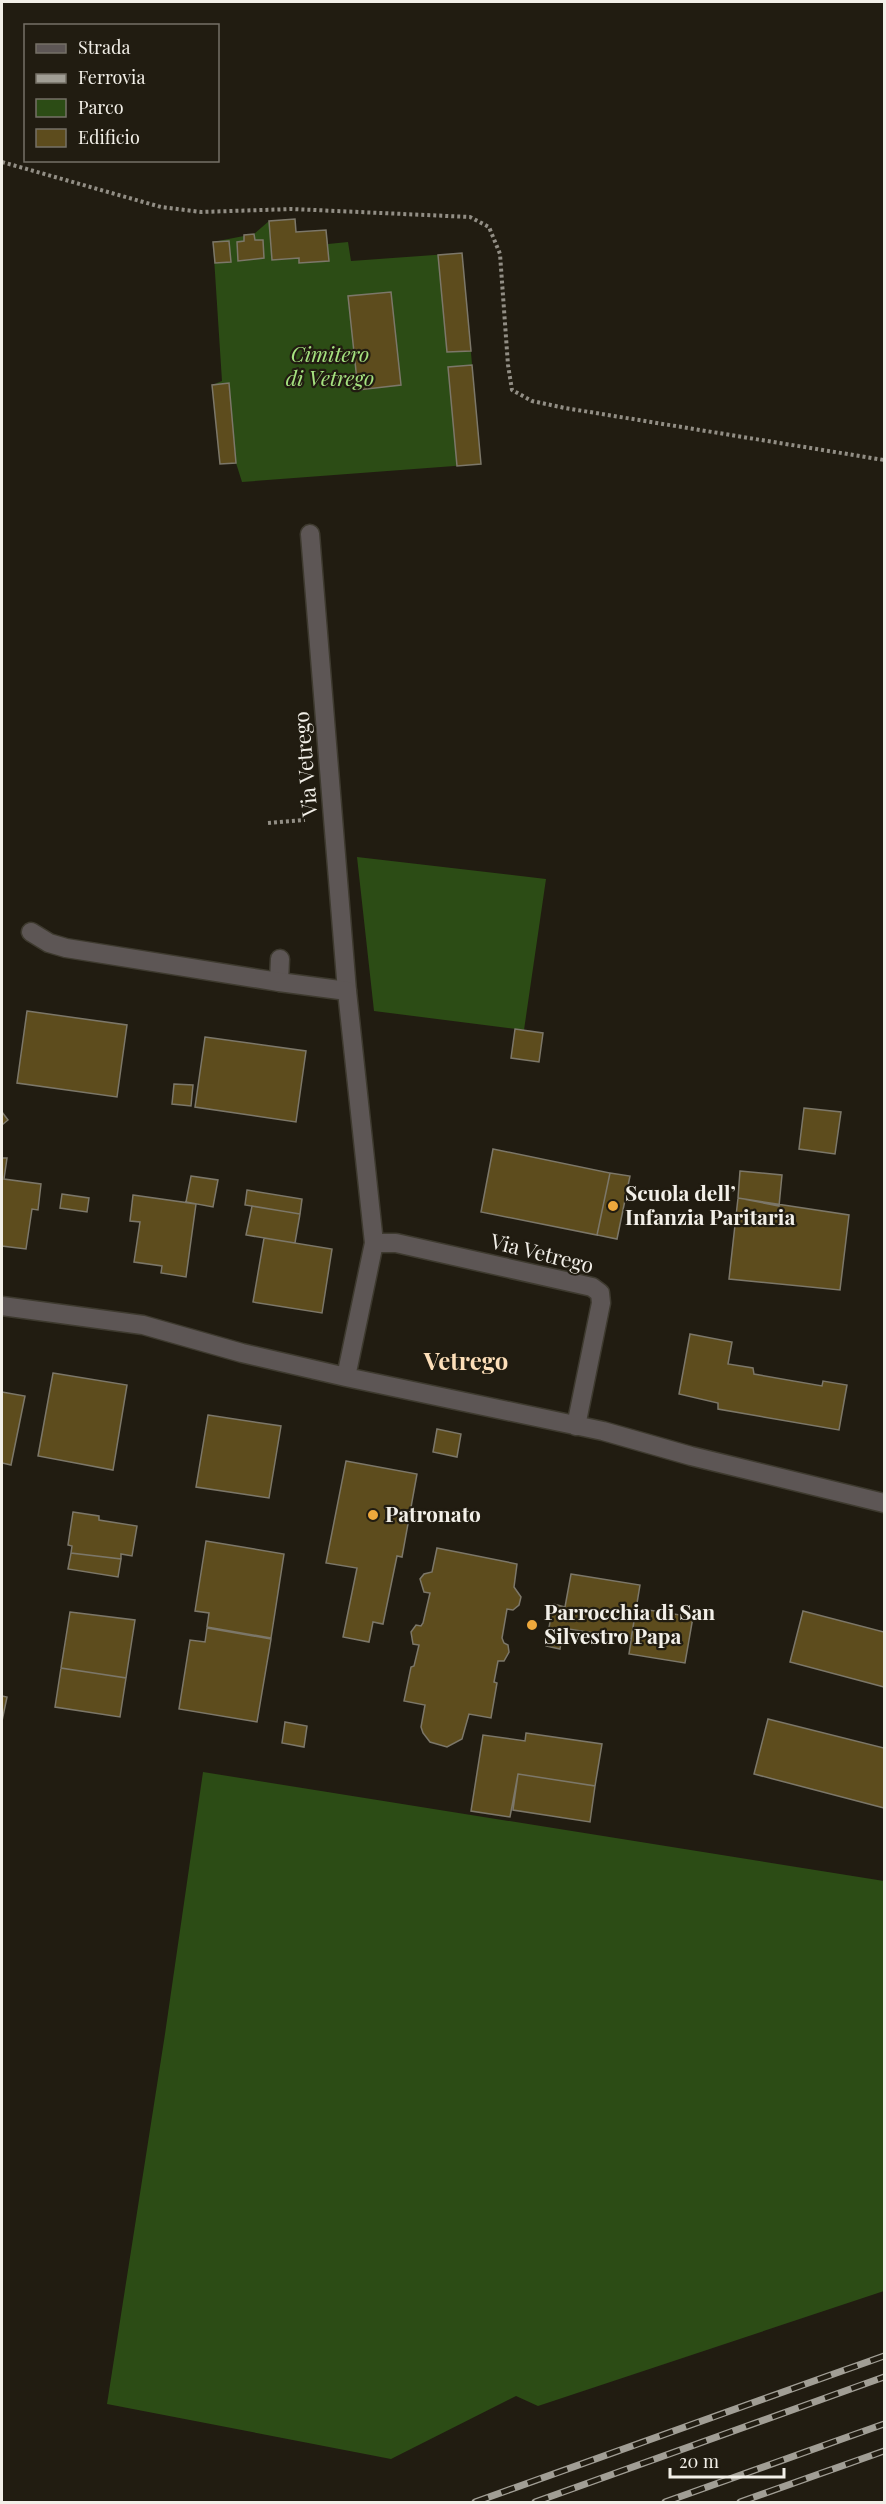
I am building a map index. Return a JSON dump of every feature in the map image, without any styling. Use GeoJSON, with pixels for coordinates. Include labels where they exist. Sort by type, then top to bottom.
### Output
{"type":"FeatureCollection","features":[{"type":"Feature","properties":{"kind":"street","name":"Via Vetrego"},"geometry":{"type":"LineString","coordinates":[[310,534],[347,991],[374,1243],[346,1377]]}},
{"type":"Feature","properties":{"kind":"street"},"geometry":{"type":"LineString","coordinates":[[31,932],[49,943],[66,948],[347,991]]}},
{"type":"Feature","properties":{"kind":"street"},"geometry":{"type":"LineString","coordinates":[[279,982],[280,959]]}},
{"type":"Feature","properties":{"kind":"street","name":"Via Vetrego"},"geometry":{"type":"LineString","coordinates":[[374,1243],[396,1243],[592,1287],[600,1293],[601,1303],[576,1426]]}},
{"type":"Feature","properties":{"kind":"street"},"geometry":{"type":"LineString","coordinates":[[2,1306],[143,1325],[242,1353],[576,1426],[885,1503]]}},
{"type":"Feature","properties":{"kind":"path"},"geometry":{"type":"LineString","coordinates":[[2,162],[161,207],[201,212],[292,209],[470,218],[489,227],[500,255],[512,390],[532,401],[565,408],[885,460]]}},
{"type":"Feature","properties":{"kind":"path"},"geometry":{"type":"LineString","coordinates":[[268,823],[333,818]]}},
{"type":"Feature","properties":{"kind":"green space","name":"Cimitero di Vetrego"},"geometry":{"type":"Polygon","coordinates":[[[295,219],[296,232],[326,230],[328,244],[348,242],[351,261],[462,253],[481,464],[242,482],[236,463],[220,464],[212,385],[222,381],[213,242],[254,234],[269,221],[295,219]]]}},
{"type":"Feature","properties":{"kind":"green space"},"geometry":{"type":"Polygon","coordinates":[[[357,857],[546,879],[524,1030],[374,1011],[357,857]]]}},
{"type":"Feature","properties":{"kind":"green space"},"geometry":{"type":"Polygon","coordinates":[[[203,1772],[884,1881],[884,2291],[538,2406],[516,2396],[391,2459],[107,2404],[203,1772]]]}},
{"type":"Feature","properties":{"kind":"building"},"geometry":{"type":"Polygon","coordinates":[[[295,219],[296,232],[326,230],[329,261],[299,263],[299,258],[272,260],[269,221],[295,219]]]}},
{"type":"Feature","properties":{"kind":"building"},"geometry":{"type":"Polygon","coordinates":[[[254,234],[255,240],[263,240],[264,258],[238,261],[237,242],[244,241],[244,235],[254,234]]]}},
{"type":"Feature","properties":{"kind":"building"},"geometry":{"type":"Polygon","coordinates":[[[229,241],[231,262],[215,263],[213,242],[229,241]]]}},
{"type":"Feature","properties":{"kind":"building"},"geometry":{"type":"Polygon","coordinates":[[[462,253],[471,351],[447,352],[438,255],[462,253]]]}},
{"type":"Feature","properties":{"kind":"building"},"geometry":{"type":"Polygon","coordinates":[[[391,292],[401,385],[358,390],[348,296],[391,292]]]}},
{"type":"Feature","properties":{"kind":"building"},"geometry":{"type":"Polygon","coordinates":[[[472,365],[481,464],[457,466],[448,367],[472,365]]]}},
{"type":"Feature","properties":{"kind":"building"},"geometry":{"type":"Polygon","coordinates":[[[229,383],[236,463],[220,464],[212,385],[229,383]]]}},
{"type":"Feature","properties":{"kind":"building"},"geometry":{"type":"Polygon","coordinates":[[[27,1011],[127,1025],[117,1097],[17,1083],[27,1011]]]}},
{"type":"Feature","properties":{"kind":"building"},"geometry":{"type":"Polygon","coordinates":[[[515,1029],[543,1033],[539,1062],[511,1058],[515,1029]]]}},
{"type":"Feature","properties":{"kind":"building"},"geometry":{"type":"Polygon","coordinates":[[[205,1037],[306,1051],[296,1122],[195,1107],[205,1037]]]}},
{"type":"Feature","properties":{"kind":"building"},"geometry":{"type":"Polygon","coordinates":[[[174,1084],[193,1085],[191,1106],[172,1104],[174,1084]]]}},
{"type":"Feature","properties":{"kind":"building"},"geometry":{"type":"Polygon","coordinates":[[[804,1108],[841,1112],[835,1154],[799,1149],[804,1108]]]}},
{"type":"Feature","properties":{"kind":"building"},"geometry":{"type":"Polygon","coordinates":[[[2,1112],[8,1120],[2,1125],[2,1112]]]}},
{"type":"Feature","properties":{"kind":"building"},"geometry":{"type":"Polygon","coordinates":[[[493,1149],[610,1173],[597,1235],[481,1212],[493,1149]]]}},
{"type":"Feature","properties":{"kind":"building"},"geometry":{"type":"Polygon","coordinates":[[[2,1158],[7,1158],[4,1179],[41,1184],[38,1210],[32,1209],[26,1249],[2,1246],[2,1158]]]}},
{"type":"Feature","properties":{"kind":"building"},"geometry":{"type":"Polygon","coordinates":[[[740,1171],[782,1175],[779,1206],[738,1198],[740,1171]]]}},
{"type":"Feature","properties":{"kind":"building","name":"Scuola dell’ Infanzia Paritaria"},"geometry":{"type":"Polygon","coordinates":[[[610,1173],[630,1176],[617,1239],[597,1235],[610,1173]]]}},
{"type":"Feature","properties":{"kind":"building"},"geometry":{"type":"Polygon","coordinates":[[[191,1176],[218,1180],[213,1207],[186,1202],[191,1176]]]}},
{"type":"Feature","properties":{"kind":"building"},"geometry":{"type":"Polygon","coordinates":[[[247,1190],[302,1199],[300,1214],[245,1205],[247,1190]]]}},
{"type":"Feature","properties":{"kind":"building"},"geometry":{"type":"Polygon","coordinates":[[[62,1194],[89,1198],[87,1212],[60,1208],[62,1194]]]}},
{"type":"Feature","properties":{"kind":"building"},"geometry":{"type":"Polygon","coordinates":[[[133,1195],[196,1204],[186,1277],[161,1273],[162,1266],[134,1262],[140,1222],[130,1221],[133,1195]]]}},
{"type":"Feature","properties":{"kind":"building"},"geometry":{"type":"Polygon","coordinates":[[[738,1198],[849,1215],[840,1290],[729,1279],[738,1198]]]}},
{"type":"Feature","properties":{"kind":"building"},"geometry":{"type":"Polygon","coordinates":[[[252,1206],[300,1214],[295,1243],[246,1235],[252,1206]]]}},
{"type":"Feature","properties":{"kind":"building"},"geometry":{"type":"Polygon","coordinates":[[[264,1238],[332,1249],[322,1313],[253,1302],[264,1238]]]}},
{"type":"Feature","properties":{"kind":"building"},"geometry":{"type":"Polygon","coordinates":[[[690,1334],[732,1342],[728,1364],[753,1368],[754,1374],[822,1386],[823,1381],[847,1385],[839,1430],[718,1409],[718,1403],[679,1394],[690,1334]]]}},
{"type":"Feature","properties":{"kind":"building"},"geometry":{"type":"Polygon","coordinates":[[[53,1373],[127,1385],[113,1470],[38,1456],[53,1373]]]}},
{"type":"Feature","properties":{"kind":"building"},"geometry":{"type":"Polygon","coordinates":[[[2,1392],[25,1396],[11,1465],[2,1463],[2,1392]]]}},
{"type":"Feature","properties":{"kind":"building"},"geometry":{"type":"Polygon","coordinates":[[[208,1415],[281,1426],[269,1498],[196,1487],[208,1415]]]}},
{"type":"Feature","properties":{"kind":"building"},"geometry":{"type":"Polygon","coordinates":[[[437,1429],[461,1434],[457,1457],[433,1452],[437,1429]]]}},
{"type":"Feature","properties":{"kind":"building","name":"Patronato"},"geometry":{"type":"Polygon","coordinates":[[[346,1461],[417,1474],[402,1557],[397,1556],[383,1624],[373,1622],[369,1642],[343,1637],[357,1568],[326,1563],[346,1461]]]}},
{"type":"Feature","properties":{"kind":"building"},"geometry":{"type":"Polygon","coordinates":[[[73,1512],[99,1516],[99,1520],[137,1526],[132,1556],[121,1554],[121,1559],[71,1553],[72,1546],[68,1545],[73,1512]]]}},
{"type":"Feature","properties":{"kind":"building"},"geometry":{"type":"Polygon","coordinates":[[[206,1541],[284,1554],[271,1638],[207,1627],[209,1613],[195,1611],[206,1541]]]}},
{"type":"Feature","properties":{"kind":"building"},"geometry":{"type":"Polygon","coordinates":[[[437,1548],[517,1564],[514,1587],[521,1597],[519,1605],[513,1610],[507,1609],[502,1638],[508,1645],[509,1652],[504,1661],[498,1661],[491,1718],[469,1714],[462,1739],[447,1747],[430,1742],[423,1733],[421,1727],[425,1705],[404,1701],[411,1667],[414,1666],[419,1645],[413,1644],[411,1632],[416,1625],[421,1626],[423,1623],[430,1593],[424,1592],[420,1579],[424,1574],[432,1572],[437,1548]]]}},
{"type":"Feature","properties":{"kind":"building"},"geometry":{"type":"Polygon","coordinates":[[[71,1553],[121,1559],[118,1577],[68,1569],[71,1553]]]}},
{"type":"Feature","properties":{"kind":"building"},"geometry":{"type":"Polygon","coordinates":[[[571,1574],[640,1585],[631,1639],[563,1628],[560,1649],[546,1646],[553,1604],[565,1607],[571,1574]]]}},
{"type":"Feature","properties":{"kind":"building"},"geometry":{"type":"Polygon","coordinates":[[[636,1608],[693,1617],[685,1663],[629,1654],[636,1608]]]}},
{"type":"Feature","properties":{"kind":"building"},"geometry":{"type":"Polygon","coordinates":[[[803,1611],[884,1632],[884,1687],[790,1662],[803,1611]]]}},
{"type":"Feature","properties":{"kind":"building"},"geometry":{"type":"Polygon","coordinates":[[[70,1612],[135,1620],[126,1678],[61,1668],[70,1612]]]}},
{"type":"Feature","properties":{"kind":"building"},"geometry":{"type":"Polygon","coordinates":[[[207,1628],[271,1639],[257,1722],[179,1709],[190,1640],[205,1642],[207,1628]]]}},
{"type":"Feature","properties":{"kind":"building"},"geometry":{"type":"Polygon","coordinates":[[[61,1668],[126,1678],[120,1717],[55,1707],[61,1668]]]}},
{"type":"Feature","properties":{"kind":"building"},"geometry":{"type":"Polygon","coordinates":[[[2,1696],[7,1697],[2,1721],[2,1696]]]}},
{"type":"Feature","properties":{"kind":"building"},"geometry":{"type":"Polygon","coordinates":[[[768,1719],[884,1748],[884,1808],[754,1774],[768,1719]]]}},
{"type":"Feature","properties":{"kind":"building"},"geometry":{"type":"Polygon","coordinates":[[[285,1722],[307,1726],[304,1747],[282,1743],[285,1722]]]}},
{"type":"Feature","properties":{"kind":"building"},"geometry":{"type":"Polygon","coordinates":[[[526,1733],[602,1744],[595,1786],[518,1774],[510,1817],[471,1811],[483,1735],[525,1741],[526,1733]]]}},
{"type":"Feature","properties":{"kind":"building"},"geometry":{"type":"Polygon","coordinates":[[[518,1774],[595,1786],[590,1822],[513,1810],[518,1774]]]}},
{"type":"Feature","properties":{"kind":"railway"},"geometry":{"type":"LineString","coordinates":[[475,2502],[884,2356]]}},
{"type":"Feature","properties":{"kind":"railway"},"geometry":{"type":"LineString","coordinates":[[535,2502],[884,2377]]}},
{"type":"Feature","properties":{"kind":"railway"},"geometry":{"type":"LineString","coordinates":[[665,2502],[884,2424]]}},
{"type":"Feature","properties":{"kind":"railway"},"geometry":{"type":"LineString","coordinates":[[740,2502],[884,2451]]}},
{"type":"Feature","properties":{"kind":"place","name":"Scuola dell’ Infanzia Paritaria"},"geometry":{"type":"Point","coordinates":[613,1206]}},
{"type":"Feature","properties":{"kind":"place","name":"Patronato"},"geometry":{"type":"Point","coordinates":[373,1515]}},
{"type":"Feature","properties":{"kind":"place","name":"Parrocchia di San Silvestro Papa"},"geometry":{"type":"Point","coordinates":[532,1625]}},
{"type":"Feature","properties":{"kind":"district","name":"Vetrego"},"geometry":{"type":"Point","coordinates":[466,1362]}}]}
